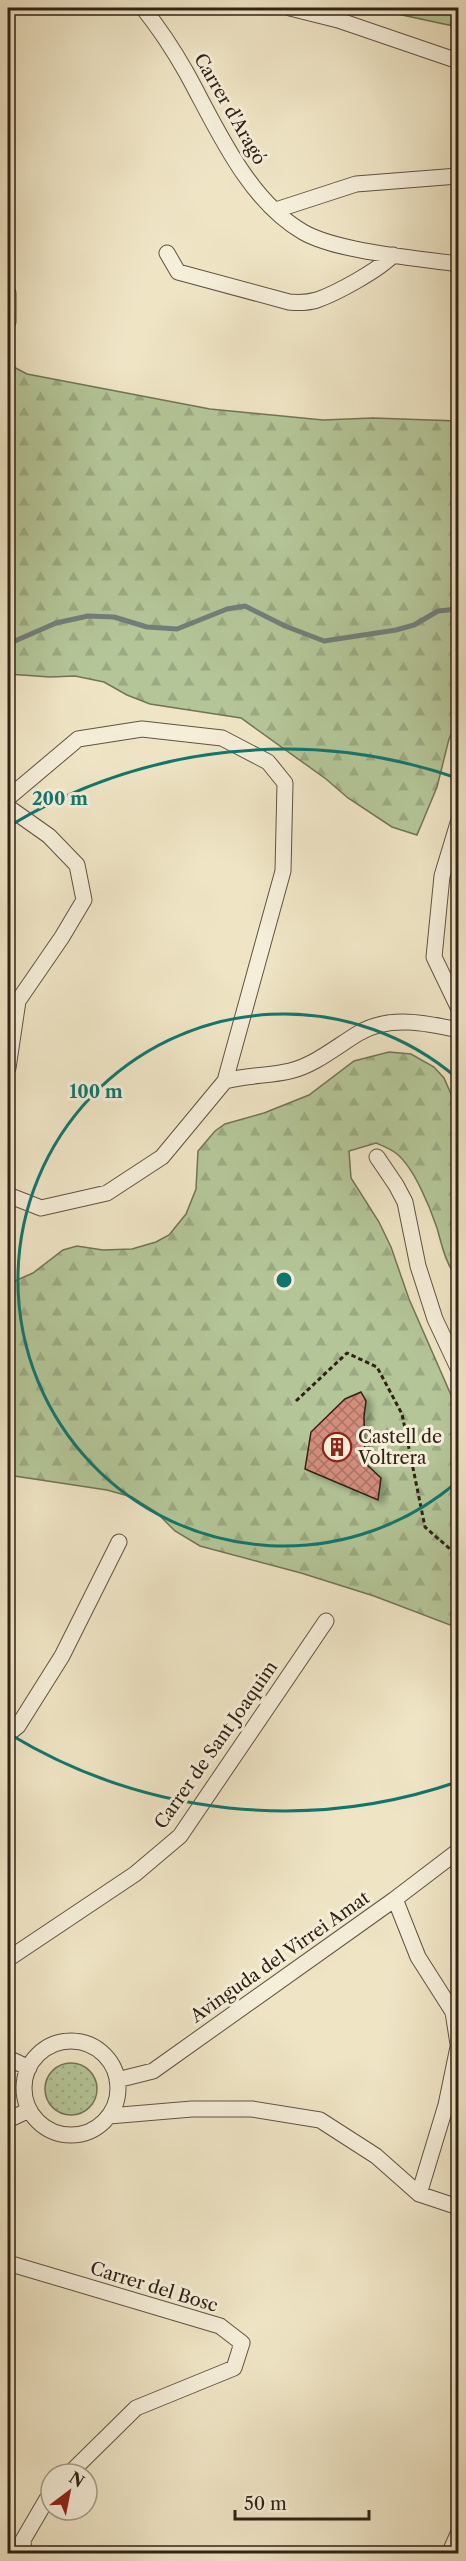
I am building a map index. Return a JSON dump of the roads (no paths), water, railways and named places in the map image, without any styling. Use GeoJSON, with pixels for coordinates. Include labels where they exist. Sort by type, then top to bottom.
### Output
{"type":"FeatureCollection","features":[{"type":"Feature","properties":{"kind":"street","name":"Carrer d'Aragó"},"geometry":{"type":"LineString","coordinates":[[143,8],[163,34],[231,156],[252,185],[276,210],[303,232],[320,240],[393,255],[459,264]]}},
{"type":"Feature","properties":{"kind":"street"},"geometry":{"type":"LineString","coordinates":[[290,8],[338,20],[459,61]]}},
{"type":"Feature","properties":{"kind":"street"},"geometry":{"type":"LineString","coordinates":[[276,210],[356,184],[459,176]]}},
{"type":"Feature","properties":{"kind":"street"},"geometry":{"type":"LineString","coordinates":[[167,253],[178,272],[289,302],[304,303],[318,300],[384,265],[393,255]]}},
{"type":"Feature","properties":{"kind":"street"},"geometry":{"type":"LineString","coordinates":[[8,293],[8,322]]}},
{"type":"Feature","properties":{"kind":"street"},"geometry":{"type":"LineString","coordinates":[[8,798],[78,739],[142,729],[222,738],[268,762],[285,783],[283,871],[225,1081],[162,1157],[107,1193],[40,1208],[8,1195]]}},
{"type":"Feature","properties":{"kind":"street"},"geometry":{"type":"LineString","coordinates":[[8,807],[49,836],[77,865],[84,900],[62,937],[18,1001],[8,1068]]}},
{"type":"Feature","properties":{"kind":"street"},"geometry":{"type":"LineString","coordinates":[[459,823],[442,876],[434,957],[459,1007]]}},
{"type":"Feature","properties":{"kind":"street"},"geometry":{"type":"LineString","coordinates":[[225,1081],[242,1076],[291,1071],[333,1050],[361,1031],[400,1021],[459,1030]]}},
{"type":"Feature","properties":{"kind":"street"},"geometry":{"type":"LineString","coordinates":[[377,1157],[405,1202],[418,1266],[435,1319],[459,1368]]}},
{"type":"Feature","properties":{"kind":"street"},"geometry":{"type":"LineString","coordinates":[[8,1734],[18,1726],[62,1656],[119,1542]]}},
{"type":"Feature","properties":{"kind":"street","name":"Carrer de Sant Joaquim"},"geometry":{"type":"LineString","coordinates":[[8,1959],[135,1874],[180,1836],[326,1622]]}},
{"type":"Feature","properties":{"kind":"street","name":"Avinguda del Virrei Amat"},"geometry":{"type":"LineString","coordinates":[[117,2080],[153,2071],[396,1899],[459,1851]]}},
{"type":"Feature","properties":{"kind":"street"},"geometry":{"type":"LineString","coordinates":[[396,1899],[418,1958],[453,2012],[459,2045],[446,2105],[419,2194]]}},
{"type":"Feature","properties":{"kind":"street"},"geometry":{"type":"LineString","coordinates":[[63,2042],[78,2042],[92,2046],[104,2054],[113,2066],[117,2080],[118,2093],[110,2116],[98,2127],[84,2133],[68,2135],[52,2131],[29,2110],[25,2096],[24,2081],[37,2056],[49,2047],[63,2042]]}},
{"type":"Feature","properties":{"kind":"street"},"geometry":{"type":"LineString","coordinates":[[8,2058],[29,2068]]}},
{"type":"Feature","properties":{"kind":"street"},"geometry":{"type":"LineString","coordinates":[[110,2116],[192,2109],[252,2109],[320,2120],[376,2156],[419,2194],[459,2207]]}},
{"type":"Feature","properties":{"kind":"street"},"geometry":{"type":"LineString","coordinates":[[8,2120],[29,2110]]}},
{"type":"Feature","properties":{"kind":"street","name":"Carrer del Bosc"},"geometry":{"type":"LineString","coordinates":[[8,2263],[220,2326],[242,2343],[234,2368],[136,2409],[81,2462]]}},
{"type":"Feature","properties":{"kind":"street"},"geometry":{"type":"LineString","coordinates":[[24,2553],[23,2540],[39,2513]]}},
{"type":"Feature","properties":{"kind":"street"},"geometry":{"type":"LineString","coordinates":[[449,2553],[459,2534]]}},
{"type":"Feature","properties":{"kind":"waterway"},"geometry":{"type":"LineString","coordinates":[[8,644],[56,623],[88,616],[114,617],[147,627],[177,629],[227,609],[245,606],[285,626],[324,641],[396,630],[414,625],[438,611],[458,609]]}},
{"type":"Feature","properties":{"kind":"place","name":"Castell de Voltrera"},"geometry":{"type":"Point","coordinates":[337,1447]}}]}
